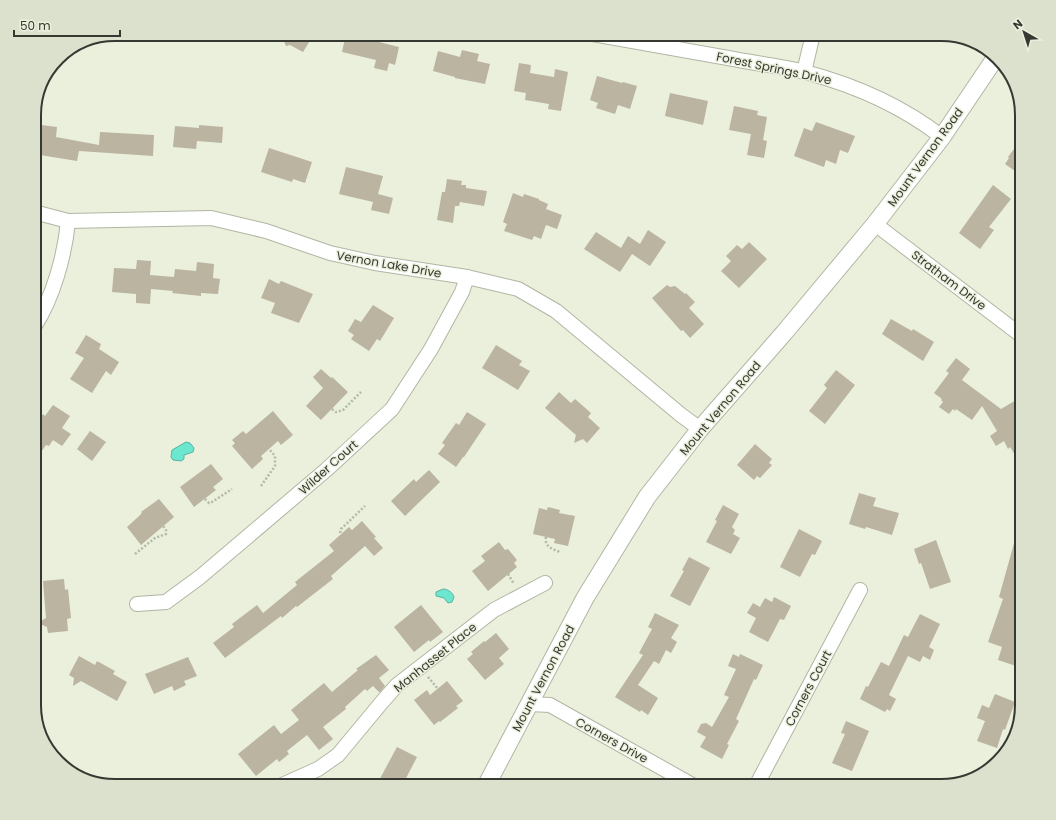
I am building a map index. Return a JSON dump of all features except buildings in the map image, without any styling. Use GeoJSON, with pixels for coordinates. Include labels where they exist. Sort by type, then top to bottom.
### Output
{"type":"FeatureCollection","features":[{"type":"Feature","properties":{"kind":"main road","name":"Mount Vernon Road"},"geometry":{"type":"LineString","coordinates":[[490,779],[584,598],[648,497],[700,429],[784,333],[875,224],[942,137],[993,62]]}},
{"type":"Feature","properties":{"kind":"street","name":"Forest Springs Drive"},"geometry":{"type":"LineString","coordinates":[[632,41],[804,72],[840,82],[870,94],[912,117],[942,137]]}},
{"type":"Feature","properties":{"kind":"street"},"geometry":{"type":"LineString","coordinates":[[804,72],[811,41]]}},
{"type":"Feature","properties":{"kind":"street","name":"Vernon Lake Drive"},"geometry":{"type":"LineString","coordinates":[[41,214],[68,222],[211,218],[266,231],[330,253],[376,263],[467,277],[518,289],[556,311],[681,415],[700,429]]}},
{"type":"Feature","properties":{"kind":"street"},"geometry":{"type":"LineString","coordinates":[[41,316],[52,292],[66,238],[68,222]]}},
{"type":"Feature","properties":{"kind":"street","name":"Stratham Drive"},"geometry":{"type":"LineString","coordinates":[[875,224],[1015,331]]}},
{"type":"Feature","properties":{"kind":"street","name":"Wilder Court"},"geometry":{"type":"LineString","coordinates":[[137,604],[166,602],[200,577],[326,470],[392,409],[431,349],[462,292],[467,277]]}},
{"type":"Feature","properties":{"kind":"street","name":"Manhasset Place"},"geometry":{"type":"LineString","coordinates":[[296,779],[318,769],[338,755],[397,685],[494,610],[545,583]]}},
{"type":"Feature","properties":{"kind":"street","name":"Corners Court"},"geometry":{"type":"LineString","coordinates":[[760,779],[860,590]]}},
{"type":"Feature","properties":{"kind":"street","name":"Corners Drive"},"geometry":{"type":"LineString","coordinates":[[529,704],[550,705],[682,779]]}},
{"type":"Feature","properties":{"kind":"path"},"geometry":{"type":"LineString","coordinates":[[332,409],[336,412],[343,410],[361,392]]}},
{"type":"Feature","properties":{"kind":"path"},"geometry":{"type":"LineString","coordinates":[[261,486],[275,466],[275,456],[270,449]]}},
{"type":"Feature","properties":{"kind":"path"},"geometry":{"type":"LineString","coordinates":[[205,499],[209,503],[212,502],[232,489]]}},
{"type":"Feature","properties":{"kind":"path"},"geometry":{"type":"LineString","coordinates":[[340,533],[341,529],[365,506]]}},
{"type":"Feature","properties":{"kind":"path"},"geometry":{"type":"LineString","coordinates":[[135,554],[155,538],[166,534],[164,526]]}},
{"type":"Feature","properties":{"kind":"path"},"geometry":{"type":"LineString","coordinates":[[546,536],[545,540],[548,546],[560,552]]}},
{"type":"Feature","properties":{"kind":"water"},"geometry":{"type":"Polygon","coordinates":[[[186,442],[190,443],[194,448],[193,452],[184,455],[184,459],[181,461],[173,460],[171,457],[172,450],[186,442]]]}},
{"type":"Feature","properties":{"kind":"water"},"geometry":{"type":"Polygon","coordinates":[[[443,589],[448,590],[453,594],[454,597],[452,602],[448,603],[444,598],[436,596],[436,592],[443,589]]]}}]}
